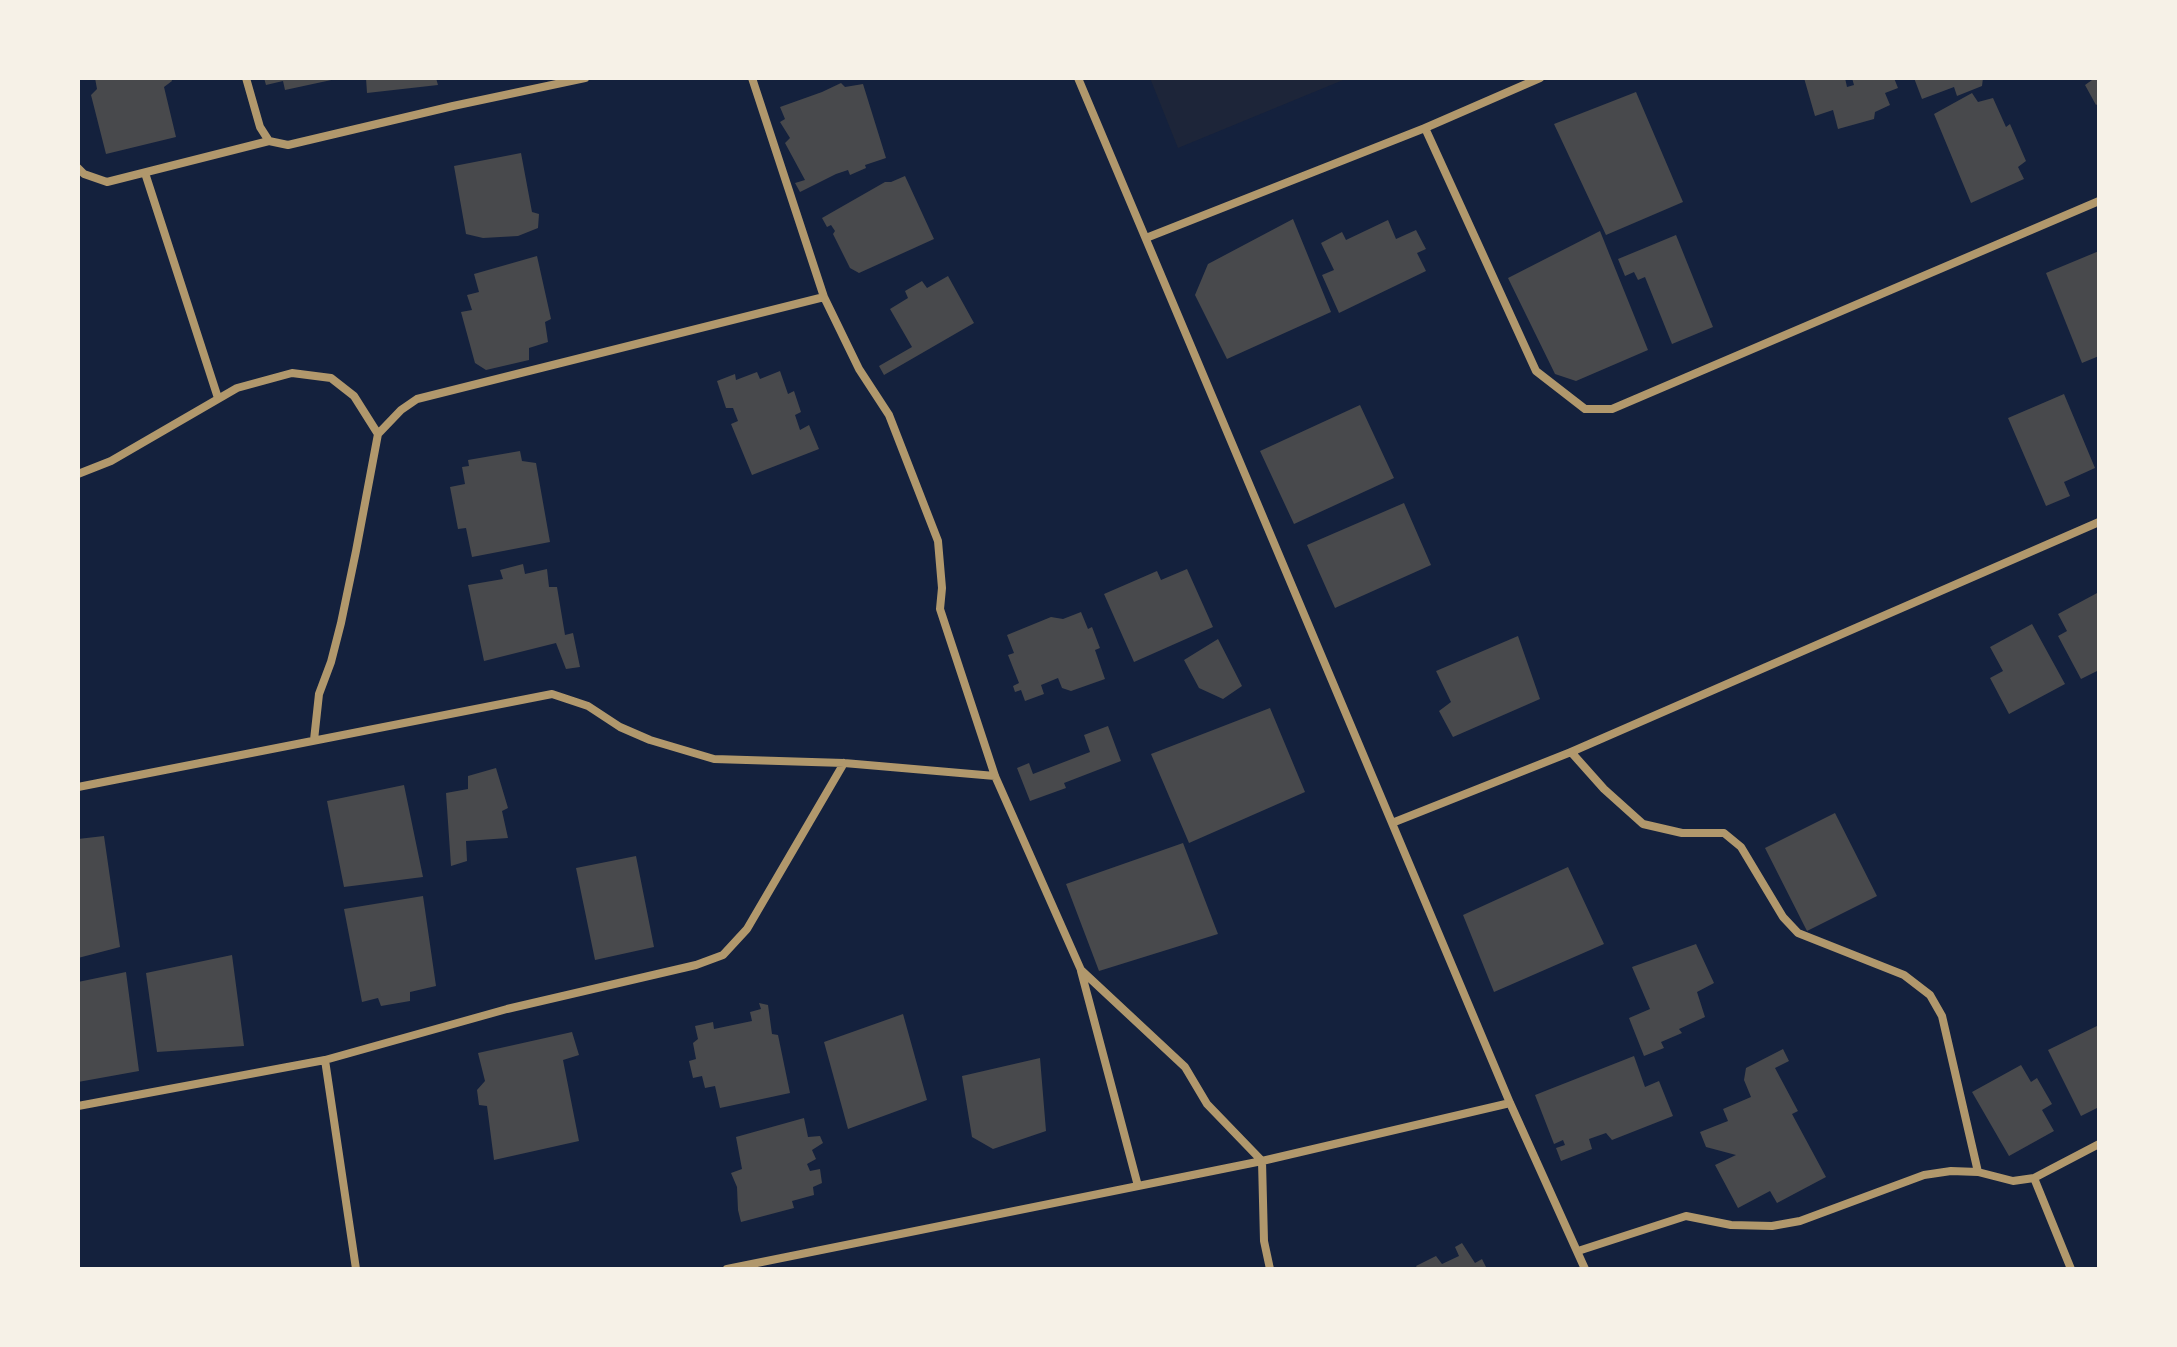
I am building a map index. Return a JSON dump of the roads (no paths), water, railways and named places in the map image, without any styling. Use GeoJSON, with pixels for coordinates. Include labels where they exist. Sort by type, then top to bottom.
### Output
{"type":"FeatureCollection","features":[{"type":"Feature","properties":{"kind":"street"},"geometry":{"type":"LineString","coordinates":[[246,78],[260,127],[269,141]]}},
{"type":"Feature","properties":{"kind":"street"},"geometry":{"type":"LineString","coordinates":[[78,168],[84,174],[107,182],[269,141],[288,145],[585,78]]}},
{"type":"Feature","properties":{"kind":"street"},"geometry":{"type":"LineString","coordinates":[[752,78],[824,297],[859,369],[889,415],[938,541],[942,588],[940,609],[995,776],[1081,970],[1138,1186]]}},
{"type":"Feature","properties":{"kind":"street"},"geometry":{"type":"LineString","coordinates":[[1078,78],[1510,1103],[1585,1269]]}},
{"type":"Feature","properties":{"kind":"street"},"geometry":{"type":"LineString","coordinates":[[1146,238],[1425,128],[1540,78]]}},
{"type":"Feature","properties":{"kind":"street"},"geometry":{"type":"LineString","coordinates":[[1425,128],[1536,371],[1585,409],[1612,409],[2099,201]]}},
{"type":"Feature","properties":{"kind":"street"},"geometry":{"type":"LineString","coordinates":[[145,173],[218,398]]}},
{"type":"Feature","properties":{"kind":"street"},"geometry":{"type":"LineString","coordinates":[[314,740],[319,694],[341,623],[378,434],[401,410],[417,399],[824,297]]}},
{"type":"Feature","properties":{"kind":"street"},"geometry":{"type":"LineString","coordinates":[[78,474],[111,461],[237,388],[292,373],[331,378],[354,396],[378,434]]}},
{"type":"Feature","properties":{"kind":"street"},"geometry":{"type":"LineString","coordinates":[[1392,823],[1571,752],[2099,522]]}},
{"type":"Feature","properties":{"kind":"street"},"geometry":{"type":"LineString","coordinates":[[78,787],[552,694],[588,706],[620,727],[650,740],[714,759],[844,763],[995,776]]}},
{"type":"Feature","properties":{"kind":"street"},"geometry":{"type":"LineString","coordinates":[[1571,752],[1604,789],[1643,824],[1682,833],[1724,833],[1741,847],[1783,917],[1798,933],[1904,975],[1930,995],[1942,1016],[1978,1172]]}},
{"type":"Feature","properties":{"kind":"street"},"geometry":{"type":"LineString","coordinates":[[78,1106],[325,1060],[507,1009],[696,965],[723,955],[747,929],[844,763]]}},
{"type":"Feature","properties":{"kind":"street"},"geometry":{"type":"LineString","coordinates":[[1081,970],[1185,1067],[1207,1104],[1262,1161],[1264,1241],[1270,1269]]}},
{"type":"Feature","properties":{"kind":"street"},"geometry":{"type":"LineString","coordinates":[[325,1060],[356,1269]]}},
{"type":"Feature","properties":{"kind":"street"},"geometry":{"type":"LineString","coordinates":[[727,1269],[1262,1161],[1510,1103]]}},
{"type":"Feature","properties":{"kind":"street"},"geometry":{"type":"LineString","coordinates":[[1578,1251],[1686,1216],[1731,1225],[1772,1226],[1800,1221],[1924,1175],[1951,1171],[1978,1172],[2013,1181],[2034,1178],[2099,1144]]}},
{"type":"Feature","properties":{"kind":"street"},"geometry":{"type":"LineString","coordinates":[[2034,1178],[2071,1269]]}}]}
